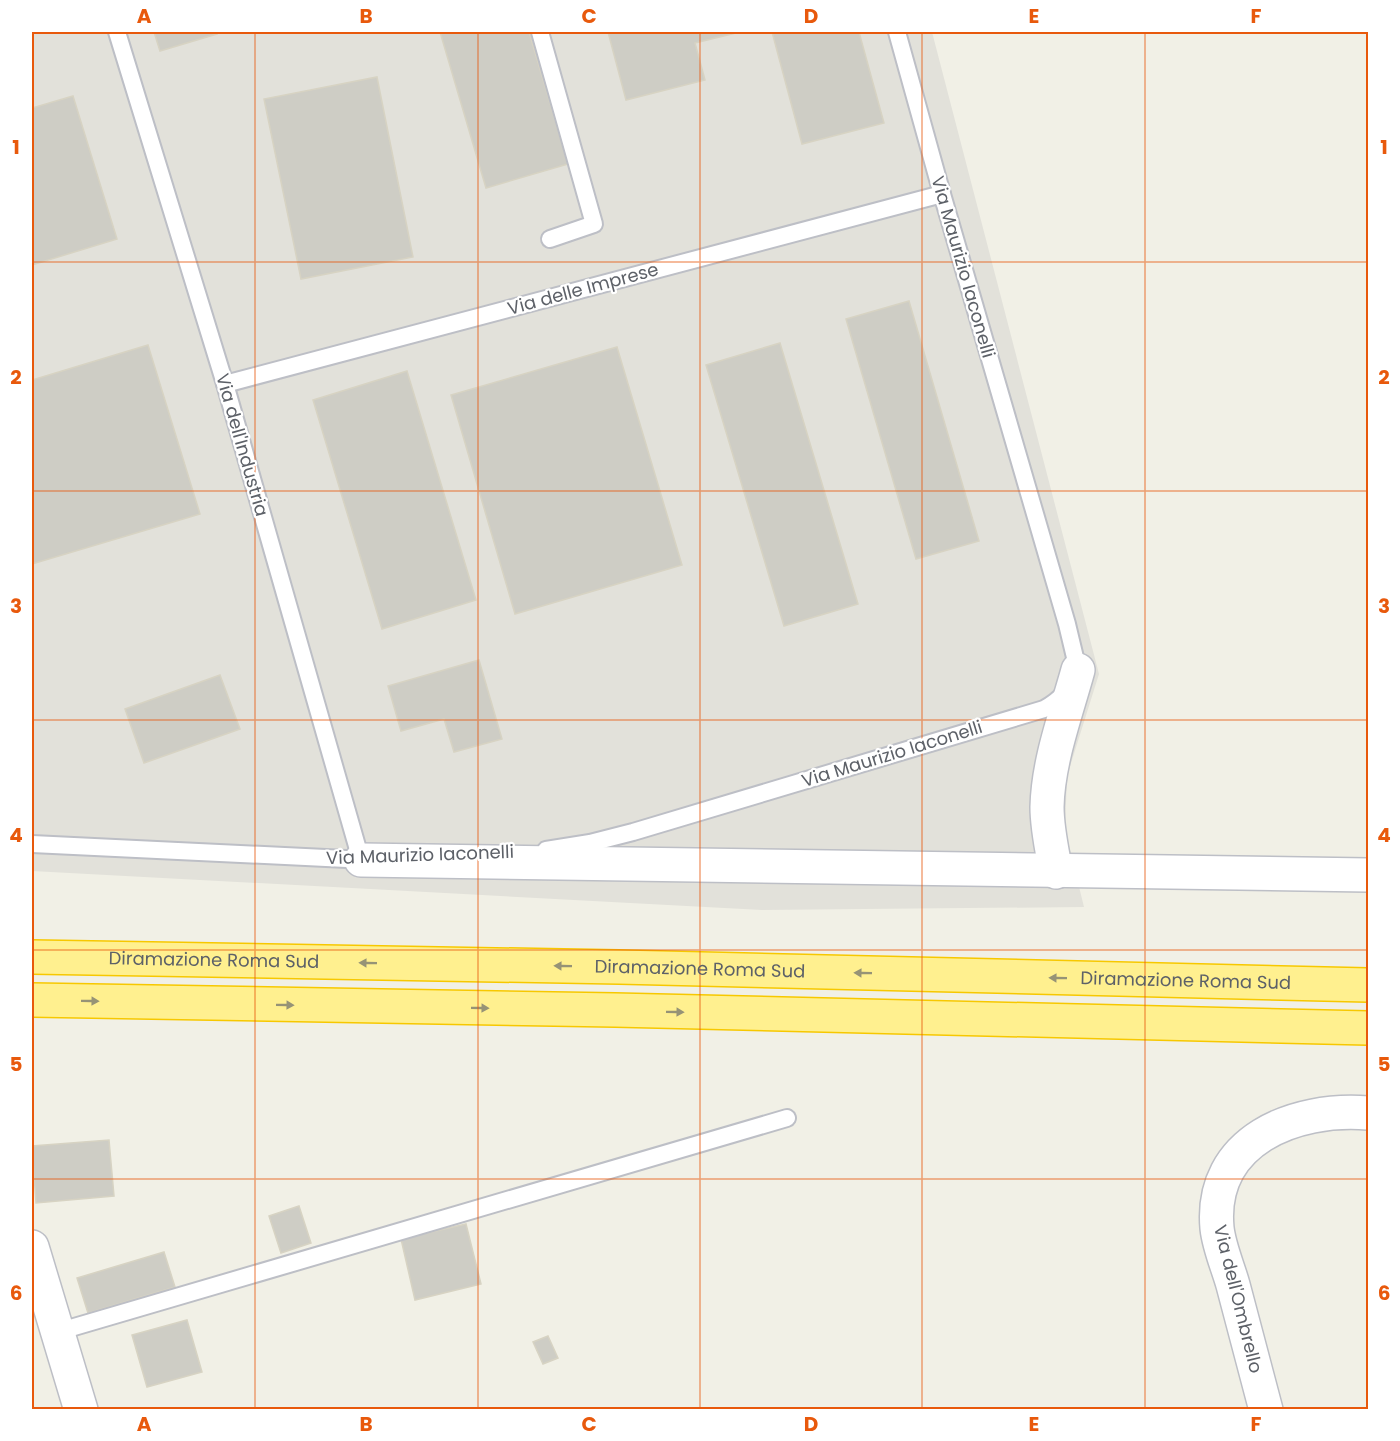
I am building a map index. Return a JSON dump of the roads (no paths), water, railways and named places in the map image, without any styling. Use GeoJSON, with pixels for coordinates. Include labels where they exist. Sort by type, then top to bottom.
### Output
{"type":"FeatureCollection","features":[{"type":"Feature","properties":{"kind":"highway","name":"Diramazione Roma Sud"},"geometry":{"type":"LineString","coordinates":[[32,957],[619,967],[1368,985]]}},
{"type":"Feature","properties":{"kind":"highway"},"geometry":{"type":"LineString","coordinates":[[32,1000],[615,1010],[1368,1028]]}},
{"type":"Feature","properties":{"kind":"street"},"geometry":{"type":"LineString","coordinates":[[1056,872],[1048,829],[1047,806],[1054,756],[1078,670]]}},
{"type":"Feature","properties":{"kind":"street"},"geometry":{"type":"LineString","coordinates":[[361,860],[1368,876]]}},
{"type":"Feature","properties":{"kind":"street","name":"Via dell'Ombrello"},"geometry":{"type":"LineString","coordinates":[[1266,1410],[1217,1228],[1219,1196],[1229,1166],[1255,1139],[1281,1124],[1313,1115],[1368,1113]]}},
{"type":"Feature","properties":{"kind":"street"},"geometry":{"type":"LineString","coordinates":[[32,1247],[81,1410]]}},
{"type":"Feature","properties":{"kind":"lane","name":"Via dell'Industria"},"geometry":{"type":"LineString","coordinates":[[117,32],[225,384],[361,860]]}},
{"type":"Feature","properties":{"kind":"lane"},"geometry":{"type":"LineString","coordinates":[[540,32],[594,224],[549,239]]}},
{"type":"Feature","properties":{"kind":"lane","name":"Via Maurizio Iaconelli"},"geometry":{"type":"LineString","coordinates":[[32,844],[361,860],[484,857],[590,843],[1044,709],[1065,694],[1078,670],[1067,624],[897,32]]}},
{"type":"Feature","properties":{"kind":"lane","name":"Via delle Imprese"},"geometry":{"type":"LineString","coordinates":[[225,384],[942,194]]}},
{"type":"Feature","properties":{"kind":"lane"},"geometry":{"type":"LineString","coordinates":[[57,1332],[787,1118]]}}]}
